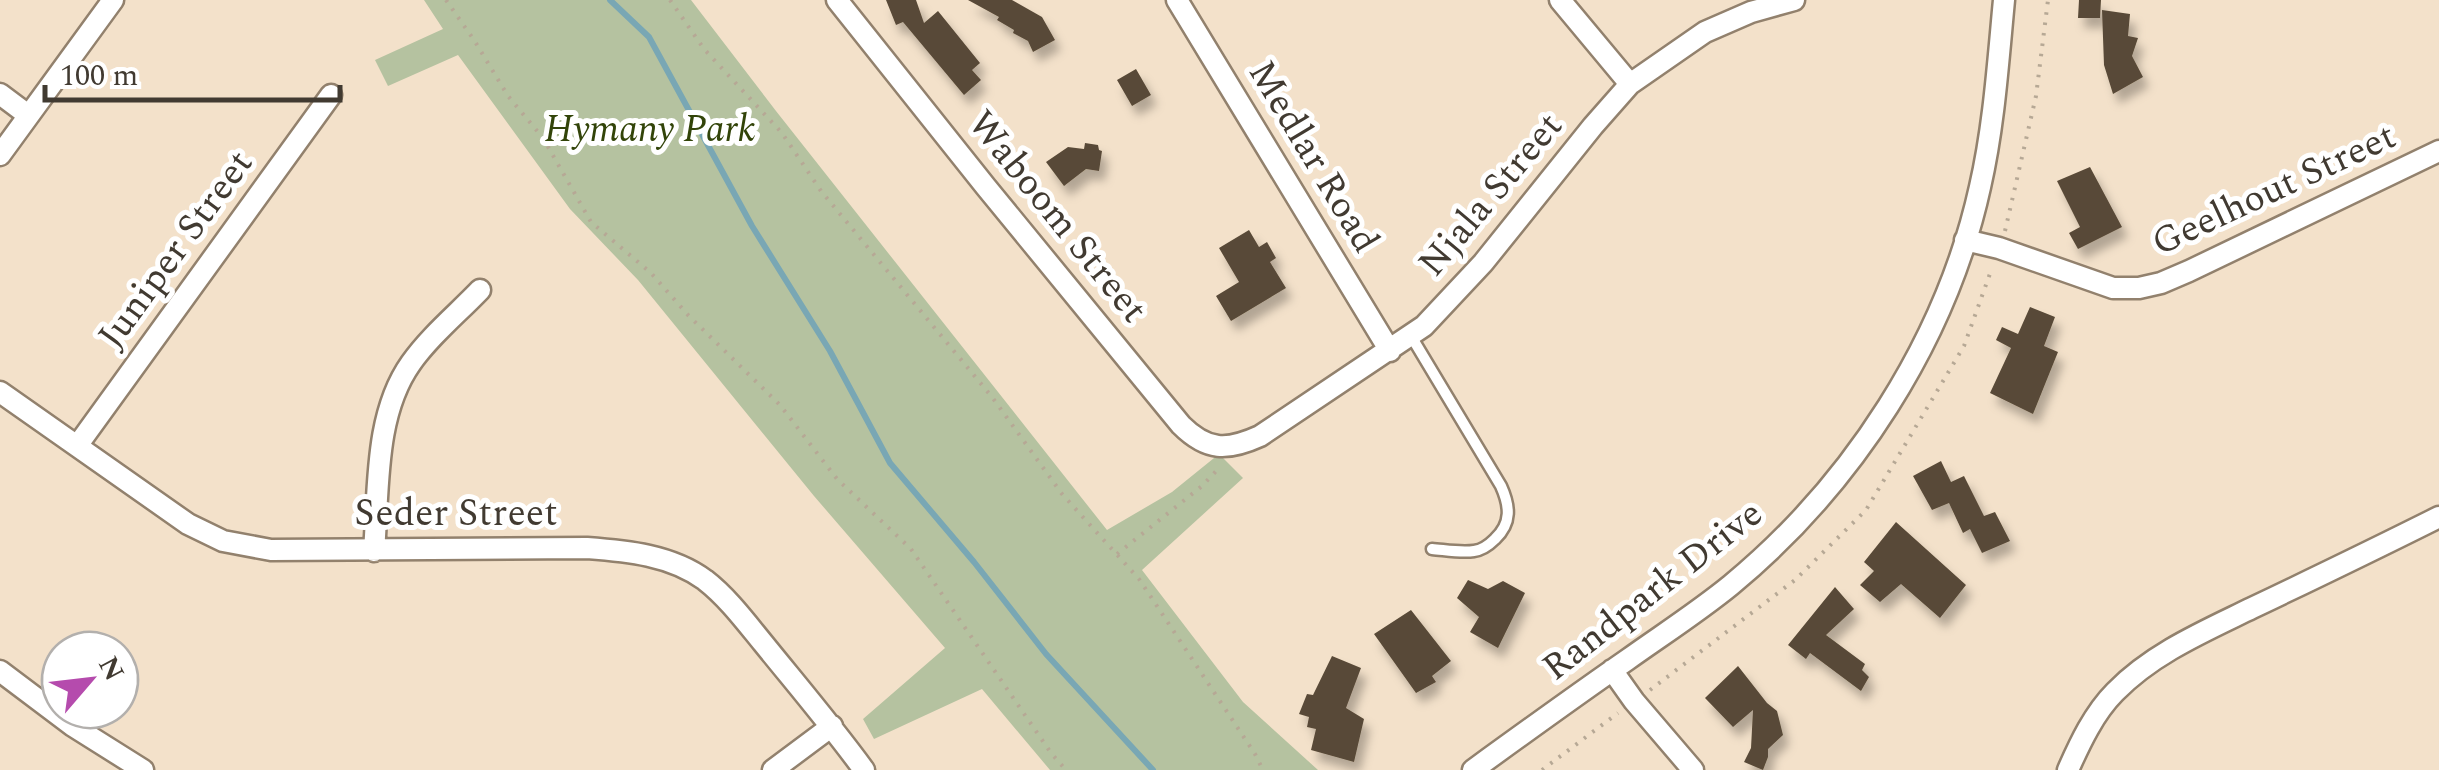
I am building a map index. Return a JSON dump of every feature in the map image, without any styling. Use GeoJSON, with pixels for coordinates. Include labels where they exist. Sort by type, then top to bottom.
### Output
{"type":"FeatureCollection","features":[{"type":"Feature","properties":{"kind":"street"},"geometry":{"type":"LineString","coordinates":[[0,155],[113,0]]}},
{"type":"Feature","properties":{"kind":"street","name":"Waboom Street"},"geometry":{"type":"LineString","coordinates":[[837,0],[1181,425],[1208,445],[1242,444]]}},
{"type":"Feature","properties":{"kind":"street","name":"Medlar Road"},"geometry":{"type":"LineString","coordinates":[[1177,0],[1390,351]]}},
{"type":"Feature","properties":{"kind":"street"},"geometry":{"type":"LineString","coordinates":[[1560,0],[1630,84]]}},
{"type":"Feature","properties":{"kind":"street","name":"Njala Street"},"geometry":{"type":"LineString","coordinates":[[1242,444],[1278,425],[1390,351],[1446,304],[1630,84],[1705,32],[1751,12],[1794,0]]}},
{"type":"Feature","properties":{"kind":"street","name":"Randpark Drive"},"geometry":{"type":"LineString","coordinates":[[1473,770],[1731,585],[1823,494],[1869,434],[1937,314],[1965,240],[1992,122],[2004,0]]}},
{"type":"Feature","properties":{"kind":"street"},"geometry":{"type":"LineString","coordinates":[[0,94],[28,115]]}},
{"type":"Feature","properties":{"kind":"street","name":"Juniper Street"},"geometry":{"type":"LineString","coordinates":[[78,446],[332,95]]}},
{"type":"Feature","properties":{"kind":"street","name":"Geelhout Street"},"geometry":{"type":"LineString","coordinates":[[1965,240],[2113,288],[2140,288],[2190,271],[2439,151]]}},
{"type":"Feature","properties":{"kind":"street"},"geometry":{"type":"LineString","coordinates":[[374,551],[382,452],[397,387],[422,348],[480,290]]}},
{"type":"Feature","properties":{"kind":"street","name":"Seder Street"},"geometry":{"type":"LineString","coordinates":[[0,392],[188,524],[222,540],[271,550],[625,550],[680,566],[705,580],[730,603],[864,770]]}},
{"type":"Feature","properties":{"kind":"street"},"geometry":{"type":"LineString","coordinates":[[2068,770],[2112,695],[2130,677],[2202,633],[2439,518]]}},
{"type":"Feature","properties":{"kind":"street"},"geometry":{"type":"LineString","coordinates":[[1612,670],[1634,702],[1693,770]]}},
{"type":"Feature","properties":{"kind":"street"},"geometry":{"type":"LineString","coordinates":[[0,671],[84,733],[144,770]]}},
{"type":"Feature","properties":{"kind":"street"},"geometry":{"type":"LineString","coordinates":[[774,770],[832,726]]}},
{"type":"Feature","properties":{"kind":"lane"},"geometry":{"type":"LineString","coordinates":[[1411,336],[1508,502],[1504,530],[1488,546],[1473,552],[1432,548]]}},
{"type":"Feature","properties":{"kind":"path"},"geometry":{"type":"LineString","coordinates":[[446,0],[508,96],[543,138],[592,222],[652,273],[688,315],[780,405],[837,478],[911,550],[1066,770]]}},
{"type":"Feature","properties":{"kind":"path"},"geometry":{"type":"LineString","coordinates":[[670,0],[704,49],[782,133],[821,191],[992,397],[1062,494],[1139,578],[1264,770]]}},
{"type":"Feature","properties":{"kind":"path"},"geometry":{"type":"LineString","coordinates":[[1116,554],[1202,486],[1242,444]]}},
{"type":"Feature","properties":{"kind":"green space","name":"Hymany Park"},"geometry":{"type":"Polygon","coordinates":[[[424,0],[691,0],[1107,530],[1172,492],[1219,454],[1243,478],[1142,570],[1243,702],[1318,770],[1050,770],[982,689],[874,739],[863,719],[945,648],[814,496],[638,280],[570,209],[458,55],[388,86],[375,60],[443,29],[424,0]]]}},
{"type":"Feature","properties":{"kind":"building"},"geometry":{"type":"Polygon","coordinates":[[[886,0],[916,0],[924,23],[938,11],[980,63],[972,70],[981,80],[964,95],[903,22],[896,25],[886,0]]]}},
{"type":"Feature","properties":{"kind":"building"},"geometry":{"type":"Polygon","coordinates":[[[968,0],[1012,0],[1042,17],[1055,40],[1033,52],[1028,41],[997,20],[999,17],[968,0]]]}},
{"type":"Feature","properties":{"kind":"building"},"geometry":{"type":"Polygon","coordinates":[[[2079,0],[2101,0],[2100,18],[2078,18],[2079,0]]]}},
{"type":"Feature","properties":{"kind":"building"},"geometry":{"type":"Polygon","coordinates":[[[2102,10],[2130,14],[2128,36],[2138,38],[2132,56],[2143,77],[2113,94],[2104,65],[2102,10]]]}},
{"type":"Feature","properties":{"kind":"building"},"geometry":{"type":"Polygon","coordinates":[[[1136,69],[1151,95],[1132,106],[1117,80],[1136,69]]]}},
{"type":"Feature","properties":{"kind":"building"},"geometry":{"type":"Polygon","coordinates":[[[1085,143],[1098,145],[1102,151],[1099,171],[1086,169],[1064,186],[1046,162],[1068,147],[1084,149],[1085,143]]]}},
{"type":"Feature","properties":{"kind":"building"},"geometry":{"type":"Polygon","coordinates":[[[2090,167],[2122,227],[2078,249],[2069,233],[2080,227],[2057,181],[2090,167]]]}},
{"type":"Feature","properties":{"kind":"building"},"geometry":{"type":"Polygon","coordinates":[[[1249,230],[1259,247],[1267,242],[1276,258],[1270,262],[1286,288],[1231,321],[1216,296],[1239,282],[1219,248],[1249,230]]]}},
{"type":"Feature","properties":{"kind":"building"},"geometry":{"type":"Polygon","coordinates":[[[2030,307],[2055,317],[2044,346],[2058,352],[2033,414],[1990,393],[2011,348],[1996,340],[2002,327],[2018,334],[2030,307]]]}},
{"type":"Feature","properties":{"kind":"building"},"geometry":{"type":"Polygon","coordinates":[[[1941,461],[1951,482],[1964,476],[1984,516],[1995,512],[2010,541],[1982,553],[1970,529],[1963,533],[1949,503],[1932,510],[1913,476],[1941,461]]]}},
{"type":"Feature","properties":{"kind":"building"},"geometry":{"type":"Polygon","coordinates":[[[1896,522],[1966,585],[1940,618],[1901,584],[1880,602],[1860,585],[1874,571],[1864,562],[1896,522]]]}},
{"type":"Feature","properties":{"kind":"building"},"geometry":{"type":"Polygon","coordinates":[[[1468,580],[1488,589],[1503,581],[1525,593],[1498,648],[1470,632],[1479,617],[1457,598],[1468,580]]]}},
{"type":"Feature","properties":{"kind":"building"},"geometry":{"type":"Polygon","coordinates":[[[1835,587],[1854,609],[1826,635],[1865,664],[1862,670],[1869,677],[1861,691],[1810,653],[1806,659],[1788,645],[1835,587]]]}},
{"type":"Feature","properties":{"kind":"building"},"geometry":{"type":"Polygon","coordinates":[[[1411,610],[1451,661],[1432,676],[1436,682],[1416,693],[1374,634],[1411,610]]]}},
{"type":"Feature","properties":{"kind":"building"},"geometry":{"type":"Polygon","coordinates":[[[1332,656],[1361,668],[1346,708],[1364,719],[1354,762],[1311,750],[1316,729],[1307,727],[1309,717],[1299,714],[1332,656]]]}},
{"type":"Feature","properties":{"kind":"building"},"geometry":{"type":"Polygon","coordinates":[[[1738,666],[1777,711],[1783,735],[1768,749],[1763,770],[1744,762],[1751,748],[1753,710],[1733,727],[1705,698],[1738,666]]]}},
{"type":"Feature","properties":{"kind":"waterway"},"geometry":{"type":"LineString","coordinates":[[610,0],[649,37],[752,226],[830,351],[890,463],[1046,654],[1153,770]]}}]}
